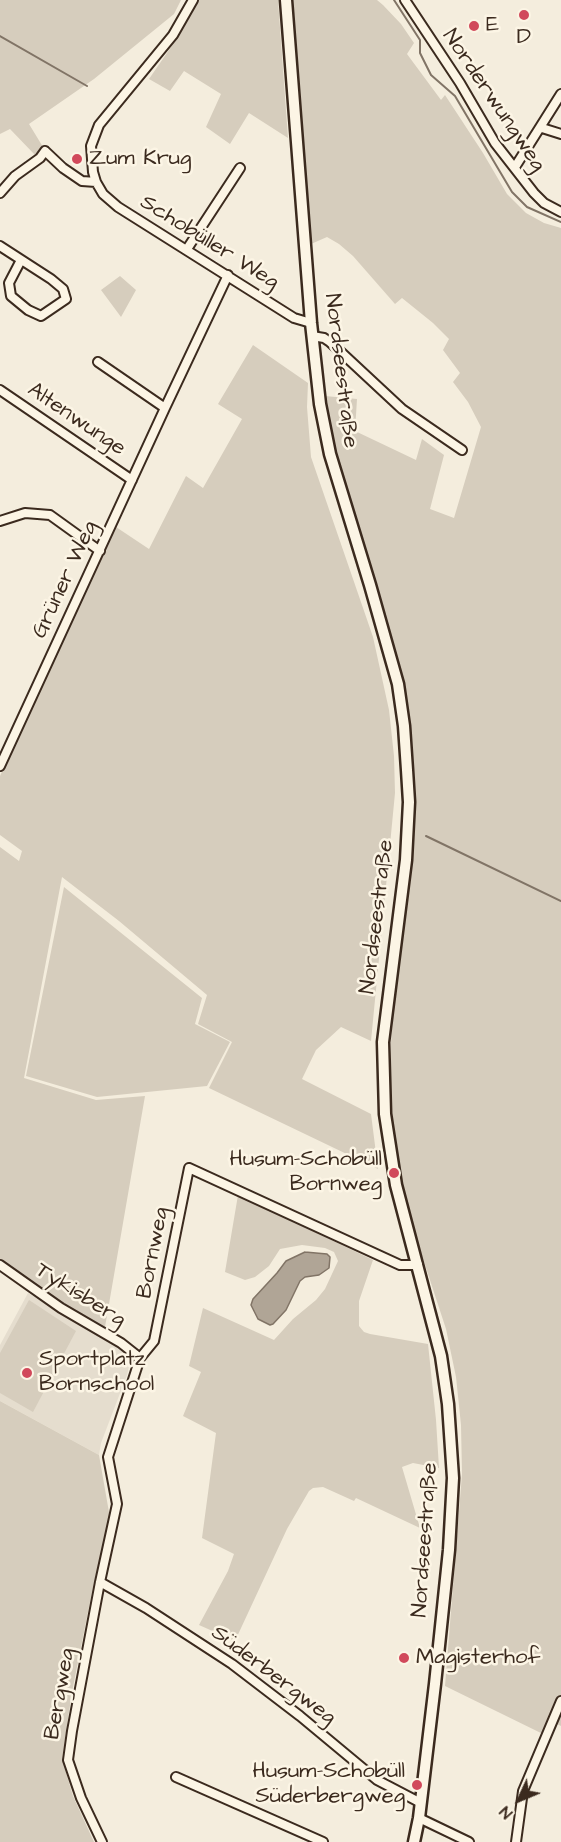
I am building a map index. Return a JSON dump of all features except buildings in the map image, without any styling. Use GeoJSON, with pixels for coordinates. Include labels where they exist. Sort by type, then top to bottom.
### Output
{"type":"FeatureCollection","features":[{"type":"Feature","properties":{"kind":"main road","name":"Nordseestraße"},"geometry":{"type":"LineString","coordinates":[[286,0],[312,336],[320,404],[330,454],[398,684],[404,726],[409,802],[406,860],[383,1042],[385,1114],[394,1173],[436,1331],[445,1379],[453,1476],[449,1550],[421,1803],[414,1842]]}},
{"type":"Feature","properties":{"kind":"street"},"geometry":{"type":"LineString","coordinates":[[0,193],[15,176],[40,158],[45,151],[63,168],[82,181],[96,182],[91,160],[91,146],[99,125],[173,35],[193,0]]}},
{"type":"Feature","properties":{"kind":"street","name":"Norderwungweg"},"geometry":{"type":"LineString","coordinates":[[405,0],[460,83],[495,143],[534,193],[544,203],[561,212]]}},
{"type":"Feature","properties":{"kind":"street"},"geometry":{"type":"LineString","coordinates":[[515,167],[542,128],[561,94]]}},
{"type":"Feature","properties":{"kind":"street"},"geometry":{"type":"LineString","coordinates":[[542,128],[561,134]]}},
{"type":"Feature","properties":{"kind":"street"},"geometry":{"type":"LineString","coordinates":[[187,249],[240,168]]}},
{"type":"Feature","properties":{"kind":"street","name":"Schobüller Weg"},"geometry":{"type":"LineString","coordinates":[[96,182],[103,194],[118,207],[294,318],[311,323]]}},
{"type":"Feature","properties":{"kind":"street"},"geometry":{"type":"LineString","coordinates":[[0,246],[51,279],[63,289],[66,299],[41,316],[28,310],[11,296],[9,283],[21,260]]}},
{"type":"Feature","properties":{"kind":"street","name":"Grüner Weg"},"geometry":{"type":"LineString","coordinates":[[0,766],[228,275]]}},
{"type":"Feature","properties":{"kind":"street"},"geometry":{"type":"LineString","coordinates":[[312,336],[324,338],[330,342],[402,409],[462,450]]}},
{"type":"Feature","properties":{"kind":"street"},"geometry":{"type":"LineString","coordinates":[[98,362],[165,408]]}},
{"type":"Feature","properties":{"kind":"street","name":"Altenwunge"},"geometry":{"type":"LineString","coordinates":[[0,390],[132,480]]}},
{"type":"Feature","properties":{"kind":"street"},"geometry":{"type":"LineString","coordinates":[[0,521],[25,513],[50,516],[100,551]]}},
{"type":"Feature","properties":{"kind":"street","name":"Bornweg"},"geometry":{"type":"LineString","coordinates":[[100,1582],[117,1504],[108,1457],[140,1358],[154,1341],[189,1168],[400,1264],[418,1266]]}},
{"type":"Feature","properties":{"kind":"street","name":"Tykisberg"},"geometry":{"type":"LineString","coordinates":[[0,1265],[76,1318],[121,1343],[140,1358]]}},
{"type":"Feature","properties":{"kind":"street","name":"Süderbergweg"},"geometry":{"type":"LineString","coordinates":[[100,1582],[146,1608],[232,1664],[300,1716],[377,1780],[421,1803]]}},
{"type":"Feature","properties":{"kind":"street","name":"Bergweg"},"geometry":{"type":"LineString","coordinates":[[100,1582],[73,1721],[68,1760],[81,1798],[102,1842]]}},
{"type":"Feature","properties":{"kind":"street"},"geometry":{"type":"LineString","coordinates":[[516,1842],[523,1791],[561,1701]]}},
{"type":"Feature","properties":{"kind":"street"},"geometry":{"type":"LineString","coordinates":[[176,1778],[323,1842]]}},
{"type":"Feature","properties":{"kind":"street"},"geometry":{"type":"LineString","coordinates":[[419,1818],[469,1842]]}},
{"type":"Feature","properties":{"kind":"shaded area"},"geometry":{"type":"Polygon","coordinates":[[[0,0],[181,0],[174,14],[94,79],[29,124],[43,147],[35,155],[10,129],[0,134],[0,0]]]}},
{"type":"Feature","properties":{"kind":"shaded area"},"geometry":{"type":"Polygon","coordinates":[[[199,0],[278,0],[288,138],[249,113],[230,144],[206,127],[221,94],[184,71],[170,91],[149,79],[199,0]]]}},
{"type":"Feature","properties":{"kind":"shaded area"},"geometry":{"type":"Polygon","coordinates":[[[293,0],[377,0],[383,5],[401,24],[414,43],[407,54],[441,100],[445,95],[507,194],[526,213],[544,223],[561,228],[561,1726],[553,1722],[547,1736],[445,1686],[462,1474],[461,1425],[456,1377],[446,1329],[410,1219],[391,1112],[391,1042],[412,860],[414,769],[403,681],[338,464],[329,428],[325,396],[357,399],[355,431],[416,460],[422,439],[444,455],[430,509],[454,518],[481,427],[468,402],[453,382],[460,373],[443,350],[449,339],[402,298],[395,304],[353,256],[339,244],[327,237],[311,244],[293,0]]]}},
{"type":"Feature","properties":{"kind":"shaded area"},"geometry":{"type":"Polygon","coordinates":[[[120,276],[136,290],[121,317],[101,290],[120,276]]]}},
{"type":"Feature","properties":{"kind":"shaded area"},"geometry":{"type":"Polygon","coordinates":[[[253,345],[308,383],[307,407],[311,457],[373,637],[389,710],[395,793],[371,1041],[341,1027],[316,1050],[302,1079],[371,1114],[378,1169],[209,1088],[232,1042],[198,1024],[207,995],[119,921],[62,877],[24,1078],[96,1100],[145,1096],[105,1327],[59,1301],[0,1259],[0,847],[19,861],[22,851],[0,835],[0,776],[116,527],[149,549],[186,476],[203,488],[242,419],[218,404],[253,345]]]}},
{"type":"Feature","properties":{"kind":"shaded area"},"geometry":{"type":"Polygon","coordinates":[[[64,887],[202,998],[195,1024],[230,1042],[207,1086],[97,1097],[26,1076],[64,887]]]}},
{"type":"Feature","properties":{"kind":"shaded area"},"geometry":{"type":"Polygon","coordinates":[[[238,1195],[373,1260],[359,1301],[359,1326],[364,1332],[370,1334],[428,1344],[439,1468],[413,1463],[402,1467],[420,1528],[356,1498],[354,1501],[323,1487],[309,1491],[287,1529],[235,1641],[199,1625],[228,1571],[234,1554],[202,1538],[216,1433],[183,1416],[201,1372],[189,1366],[203,1308],[274,1340],[325,1289],[338,1261],[334,1252],[325,1248],[302,1245],[280,1249],[269,1266],[255,1277],[245,1280],[225,1272],[238,1195]]]}},
{"type":"Feature","properties":{"kind":"shaded area"},"geometry":{"type":"Polygon","coordinates":[[[305,1252],[327,1254],[330,1257],[329,1268],[319,1275],[305,1277],[300,1281],[286,1310],[273,1324],[270,1325],[258,1319],[251,1305],[253,1299],[286,1261],[305,1252]]]}},
{"type":"Feature","properties":{"kind":"shaded area"},"geometry":{"type":"Polygon","coordinates":[[[28,1293],[117,1344],[131,1357],[127,1375],[101,1443],[99,1455],[0,1401],[0,1345],[28,1293]]]}},
{"type":"Feature","properties":{"kind":"shaded area","name":"Sportplatz Bornschool"},"geometry":{"type":"Polygon","coordinates":[[[29,1300],[76,1331],[33,1412],[0,1393],[0,1353],[29,1300]]]}},
{"type":"Feature","properties":{"kind":"shaded area"},"geometry":{"type":"Polygon","coordinates":[[[0,1401],[99,1455],[110,1518],[94,1582],[72,1692],[62,1759],[73,1796],[94,1842],[0,1842],[0,1401]]]}},
{"type":"Feature","properties":{"kind":"waterway"},"geometry":{"type":"LineString","coordinates":[[394,0],[420,40],[420,53],[431,75],[455,96],[512,192],[527,207],[561,222]]}},
{"type":"Feature","properties":{"kind":"waterway"},"geometry":{"type":"LineString","coordinates":[[0,36],[87,86]]}},
{"type":"Feature","properties":{"kind":"waterway"},"geometry":{"type":"LineString","coordinates":[[426,836],[561,901]]}},
{"type":"Feature","properties":{"kind":"place","name":"D"},"geometry":{"type":"Point","coordinates":[524,15]}},
{"type":"Feature","properties":{"kind":"place","name":"E"},"geometry":{"type":"Point","coordinates":[474,26]}},
{"type":"Feature","properties":{"kind":"place","name":"Zum Krug"},"geometry":{"type":"Point","coordinates":[77,159]}},
{"type":"Feature","properties":{"kind":"place","name":"Husum-Schobüll Bornweg"},"geometry":{"type":"Point","coordinates":[394,1173]}},
{"type":"Feature","properties":{"kind":"place","name":"Sportplatz Bornschool"},"geometry":{"type":"Point","coordinates":[27,1373]}},
{"type":"Feature","properties":{"kind":"place","name":"Magisterhof"},"geometry":{"type":"Point","coordinates":[404,1658]}},
{"type":"Feature","properties":{"kind":"place","name":"Husum-Schobüll Süderbergweg"},"geometry":{"type":"Point","coordinates":[417,1785]}}]}
